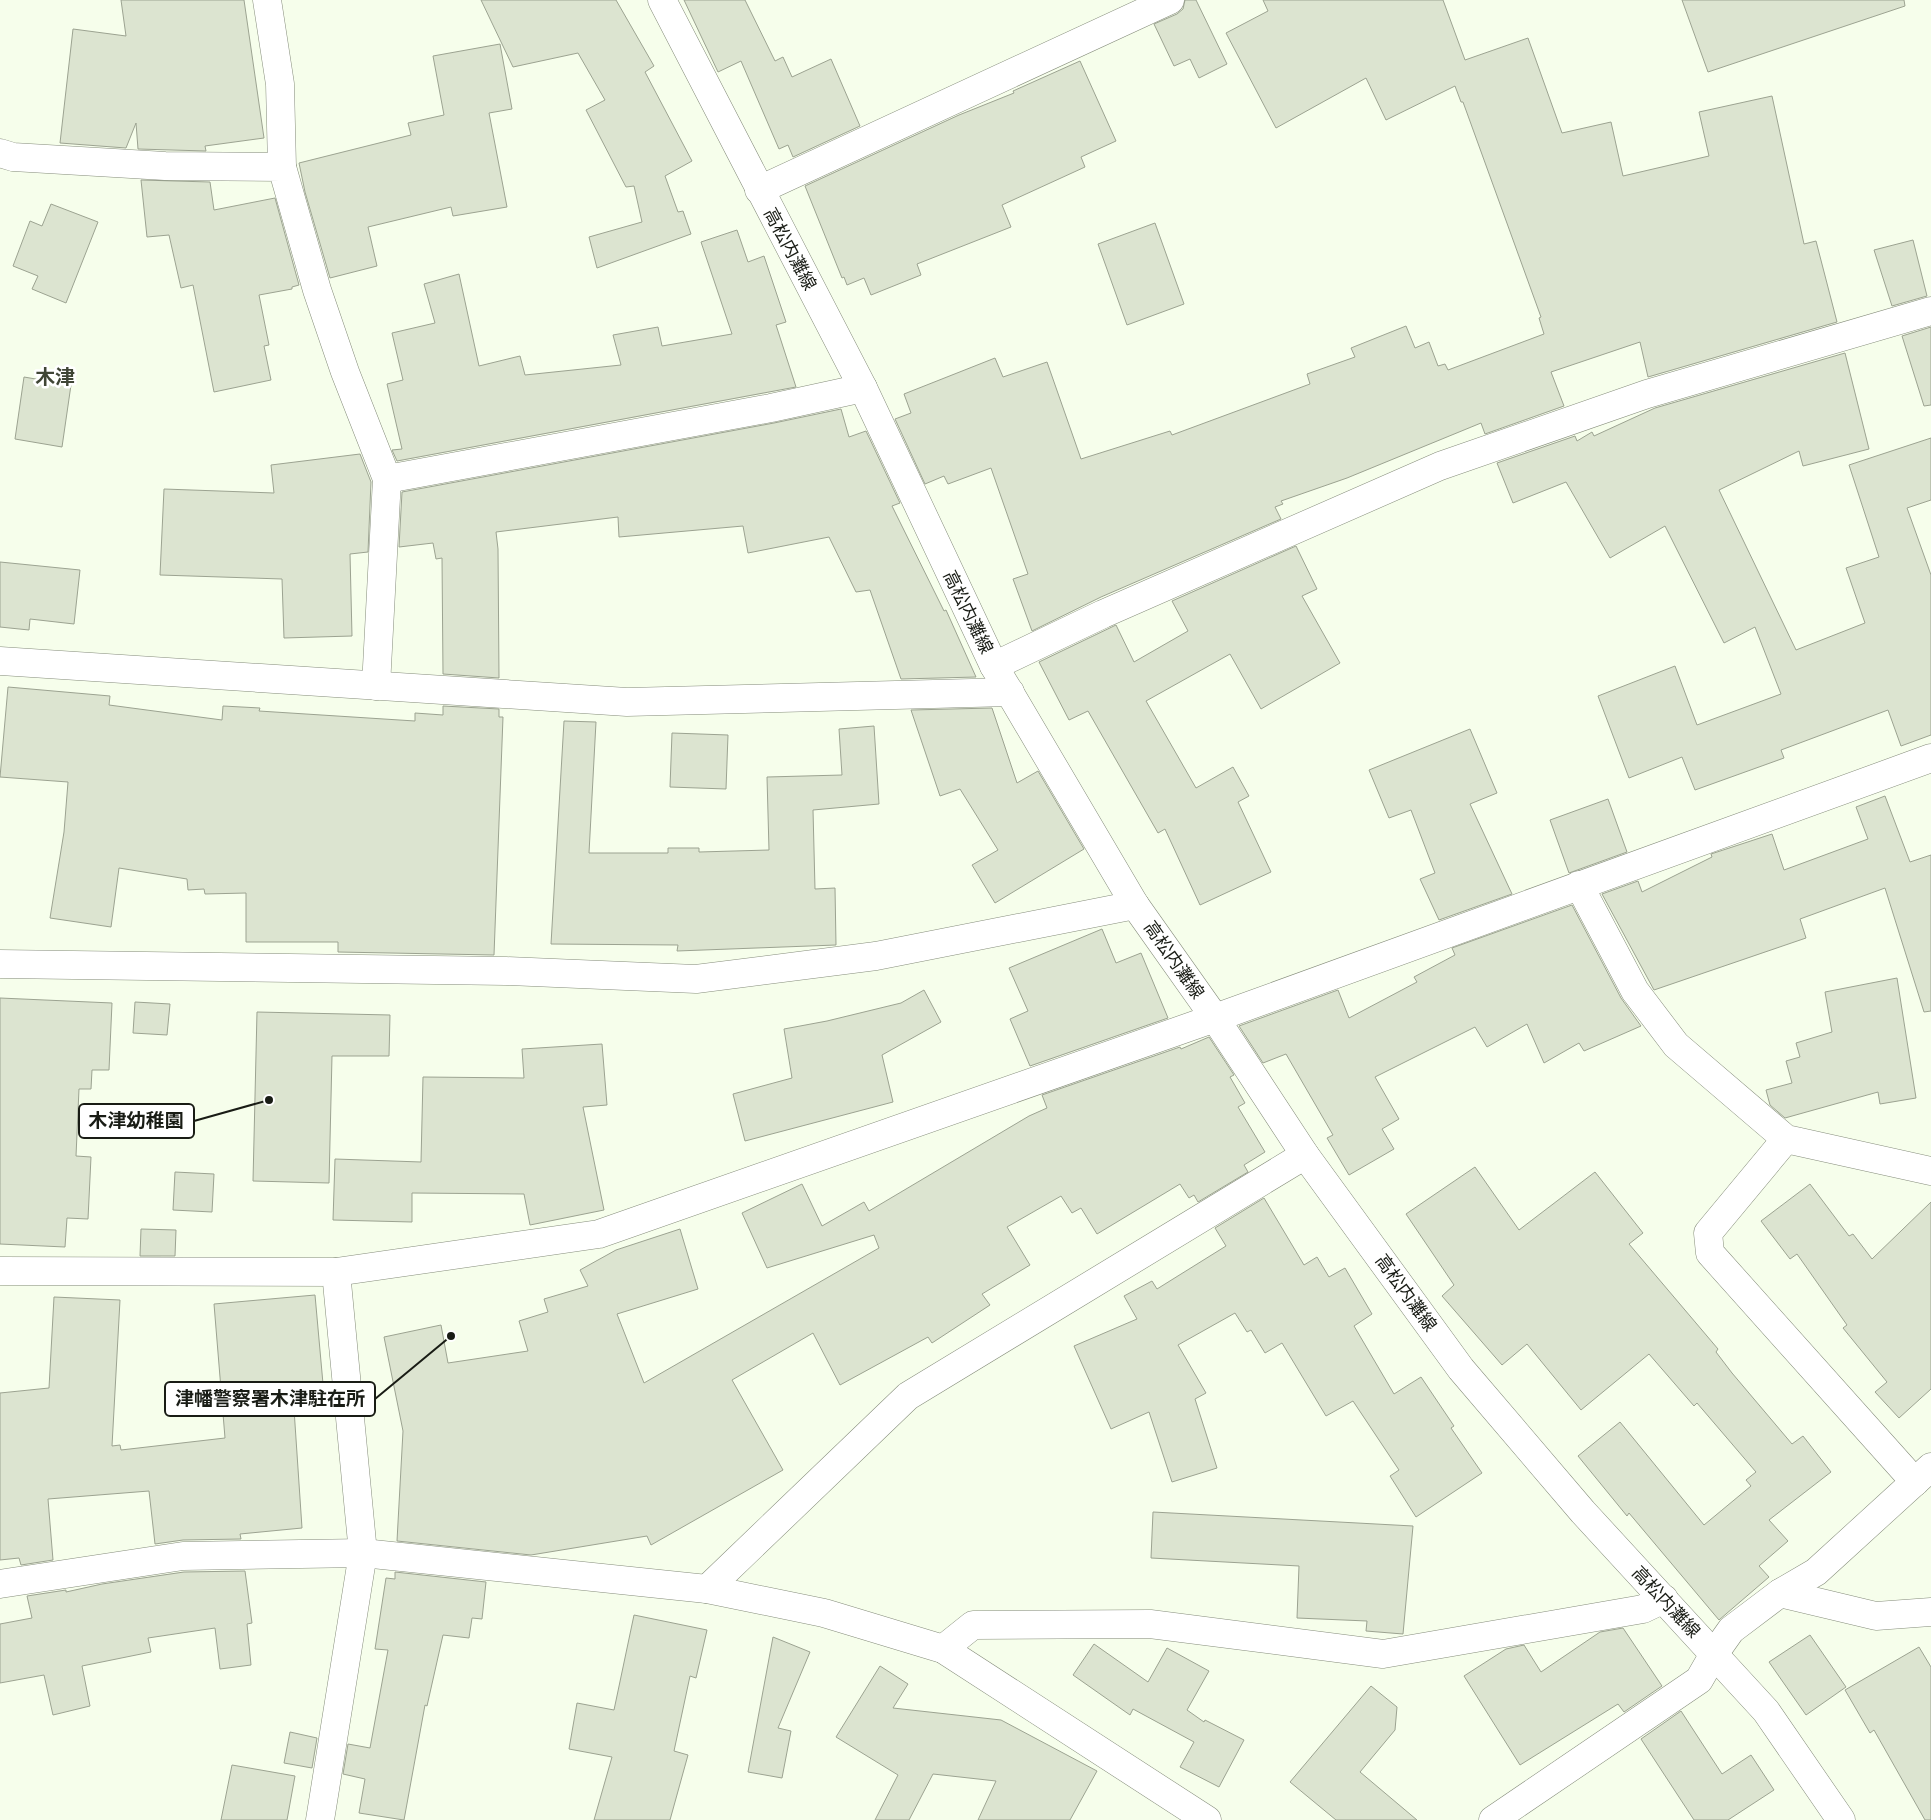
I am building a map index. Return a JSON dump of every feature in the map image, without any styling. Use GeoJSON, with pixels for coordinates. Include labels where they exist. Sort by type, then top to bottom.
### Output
{"type":"FeatureCollection","features":[{"type":"Feature","properties":{"kind":"street"},"geometry":{"type":"LineString","coordinates":[[267,0],[280,84],[282,167],[317,290],[345,372],[387,479],[376,686]]}},
{"type":"Feature","properties":{"kind":"street","name":"高松内灘線"},"geometry":{"type":"LineString","coordinates":[[662,0],[863,388],[994,666],[1135,904],[1215,1018],[1305,1156],[1461,1369],[1583,1512],[1766,1711],[1841,1820]]}},
{"type":"Feature","properties":{"kind":"street"},"geometry":{"type":"LineString","coordinates":[[759,190],[1170,0]]}},
{"type":"Feature","properties":{"kind":"street"},"geometry":{"type":"LineString","coordinates":[[0,153],[13,156],[165,166],[282,167]]}},
{"type":"Feature","properties":{"kind":"street"},"geometry":{"type":"LineString","coordinates":[[994,666],[1103,614],[1440,466],[1647,394],[1931,311]]}},
{"type":"Feature","properties":{"kind":"street"},"geometry":{"type":"LineString","coordinates":[[387,479],[772,408],[863,388]]}},
{"type":"Feature","properties":{"kind":"street"},"geometry":{"type":"LineString","coordinates":[[0,661],[627,702],[1010,692]]}},
{"type":"Feature","properties":{"kind":"street"},"geometry":{"type":"LineString","coordinates":[[0,1271],[336,1272],[600,1234],[1215,1018],[1931,758]]}},
{"type":"Feature","properties":{"kind":"street"},"geometry":{"type":"LineString","coordinates":[[1579,885],[1635,991],[1676,1044],[1786,1139],[1931,1171]]}},
{"type":"Feature","properties":{"kind":"street"},"geometry":{"type":"LineString","coordinates":[[0,964],[496,971],[696,980],[876,956],[1135,904]]}},
{"type":"Feature","properties":{"kind":"street"},"geometry":{"type":"LineString","coordinates":[[1493,1820],[1699,1680],[1714,1654],[1732,1630],[1780,1593],[1816,1572],[1923,1474],[1710,1253],[1708,1233],[1786,1139]]}},
{"type":"Feature","properties":{"kind":"street"},"geometry":{"type":"LineString","coordinates":[[707,1589],[908,1396],[1305,1156]]}},
{"type":"Feature","properties":{"kind":"street"},"geometry":{"type":"LineString","coordinates":[[320,1820],[363,1553],[336,1272]]}},
{"type":"Feature","properties":{"kind":"street"},"geometry":{"type":"LineString","coordinates":[[0,1584],[183,1556],[363,1553],[707,1589],[824,1613],[942,1649],[1207,1820]]}},
{"type":"Feature","properties":{"kind":"street"},"geometry":{"type":"LineString","coordinates":[[1816,1572],[1876,1616]]}},
{"type":"Feature","properties":{"kind":"street"},"geometry":{"type":"LineString","coordinates":[[1780,1593],[1876,1616],[1931,1612]]}},
{"type":"Feature","properties":{"kind":"street"},"geometry":{"type":"LineString","coordinates":[[942,1649],[973,1625],[1150,1624],[1382,1654],[1643,1608],[1664,1599]]}},
{"type":"Feature","properties":{"kind":"building"},"geometry":{"type":"Polygon","coordinates":[[[121,0],[244,0],[264,138],[205,146],[206,151],[138,149],[136,123],[126,148],[60,143],[73,29],[126,36],[121,0]]]}},
{"type":"Feature","properties":{"kind":"building"},"geometry":{"type":"Polygon","coordinates":[[[481,0],[616,0],[654,66],[645,72],[692,161],[665,176],[678,212],[683,211],[691,234],[597,268],[589,237],[642,222],[634,186],[626,187],[586,110],[605,100],[578,53],[513,67],[481,0]]]}},
{"type":"Feature","properties":{"kind":"building"},"geometry":{"type":"Polygon","coordinates":[[[684,0],[745,0],[775,61],[783,57],[792,77],[831,59],[860,126],[793,157],[788,145],[779,149],[741,61],[718,72],[684,0]]]}},
{"type":"Feature","properties":{"kind":"building"},"geometry":{"type":"Polygon","coordinates":[[[1185,0],[1196,0],[1227,64],[1199,78],[1190,59],[1174,66],[1154,24],[1177,14],[1183,9],[1185,0]]]}},
{"type":"Feature","properties":{"kind":"building"},"geometry":{"type":"Polygon","coordinates":[[[1263,0],[1443,0],[1465,60],[1528,38],[1562,133],[1611,122],[1623,176],[1709,156],[1699,112],[1772,96],[1804,244],[1816,241],[1837,322],[1648,377],[1640,342],[1551,372],[1564,406],[1485,434],[1481,423],[1347,478],[1281,501],[1283,504],[1275,507],[1281,519],[1101,597],[1032,631],[1013,579],[1028,574],[991,468],[948,484],[944,476],[925,484],[895,419],[911,413],[904,394],[995,358],[1003,377],[1047,362],[1081,459],[1170,431],[1172,435],[1310,384],[1307,374],[1355,357],[1351,348],[1406,326],[1415,348],[1429,342],[1438,366],[1445,364],[1448,370],[1544,334],[1539,318],[1541,317],[1463,102],[1461,102],[1455,86],[1386,120],[1366,78],[1276,128],[1226,33],[1268,11],[1263,0]]]}},
{"type":"Feature","properties":{"kind":"building"},"geometry":{"type":"Polygon","coordinates":[[[1682,0],[1904,0],[1905,6],[1708,72],[1682,0]]]}},
{"type":"Feature","properties":{"kind":"building"},"geometry":{"type":"Polygon","coordinates":[[[500,44],[512,109],[489,113],[507,207],[453,216],[451,207],[368,227],[377,266],[330,278],[305,192],[299,163],[411,135],[408,123],[444,115],[433,56],[500,44]]]}},
{"type":"Feature","properties":{"kind":"building"},"geometry":{"type":"Polygon","coordinates":[[[1080,61],[1116,141],[1081,157],[1085,167],[1002,205],[1011,227],[917,264],[921,275],[871,295],[864,278],[847,285],[844,277],[842,278],[805,186],[959,115],[1014,93],[1013,91],[1080,61]]]}},
{"type":"Feature","properties":{"kind":"building"},"geometry":{"type":"Polygon","coordinates":[[[141,180],[210,182],[214,210],[275,198],[299,285],[292,287],[292,289],[259,295],[269,345],[264,346],[271,380],[214,392],[193,285],[181,288],[169,235],[147,237],[141,180]]]}},
{"type":"Feature","properties":{"kind":"building"},"geometry":{"type":"Polygon","coordinates":[[[51,204],[98,222],[66,303],[32,289],[38,276],[13,266],[30,221],[42,226],[51,204]]]}},
{"type":"Feature","properties":{"kind":"building"},"geometry":{"type":"Polygon","coordinates":[[[1155,223],[1184,304],[1127,325],[1098,244],[1155,223]]]}},
{"type":"Feature","properties":{"kind":"building"},"geometry":{"type":"Polygon","coordinates":[[[737,230],[748,262],[764,256],[786,322],[776,325],[796,387],[397,461],[392,450],[402,449],[387,384],[403,380],[392,333],[435,323],[424,284],[459,274],[479,366],[520,356],[525,375],[621,365],[613,335],[658,327],[662,346],[732,334],[701,242],[737,230]]]}},
{"type":"Feature","properties":{"kind":"building"},"geometry":{"type":"Polygon","coordinates":[[[1913,240],[1927,296],[1892,306],[1874,250],[1913,240]]]}},
{"type":"Feature","properties":{"kind":"building"},"geometry":{"type":"Polygon","coordinates":[[[1931,327],[1931,405],[1924,406],[1902,336],[1931,327]]]}},
{"type":"Feature","properties":{"kind":"building"},"geometry":{"type":"Polygon","coordinates":[[[1845,353],[1869,449],[1803,466],[1799,451],[1719,490],[1796,650],[1865,623],[1846,568],[1879,557],[1849,465],[1931,438],[1931,500],[1907,508],[1931,575],[1931,735],[1901,746],[1888,710],[1781,750],[1784,758],[1695,790],[1682,757],[1629,778],[1598,696],[1675,666],[1697,725],[1781,694],[1755,627],[1724,643],[1665,526],[1610,558],[1566,482],[1513,503],[1497,463],[1575,436],[1577,441],[1592,432],[1594,436],[1655,408],[1845,353]]]}},
{"type":"Feature","properties":{"kind":"building"},"geometry":{"type":"Polygon","coordinates":[[[24,377],[71,385],[62,447],[15,439],[24,377]]]}},
{"type":"Feature","properties":{"kind":"building"},"geometry":{"type":"Polygon","coordinates":[[[841,409],[849,437],[866,431],[900,503],[892,506],[944,611],[946,610],[976,677],[901,679],[870,590],[856,592],[829,537],[748,553],[743,526],[619,537],[618,517],[496,532],[498,549],[499,678],[443,674],[442,558],[436,559],[433,543],[399,547],[402,492],[841,409]]]}},
{"type":"Feature","properties":{"kind":"building"},"geometry":{"type":"Polygon","coordinates":[[[360,454],[371,482],[368,552],[350,554],[352,636],[284,638],[282,579],[160,575],[164,489],[274,493],[271,465],[360,454]]]}},
{"type":"Feature","properties":{"kind":"building"},"geometry":{"type":"Polygon","coordinates":[[[1296,546],[1317,589],[1302,596],[1340,663],[1261,709],[1230,654],[1146,701],[1196,788],[1233,767],[1249,796],[1238,802],[1271,872],[1200,905],[1165,829],[1158,833],[1088,711],[1069,720],[1039,662],[1116,625],[1134,662],[1188,631],[1172,601],[1296,546]]]}},
{"type":"Feature","properties":{"kind":"building"},"geometry":{"type":"Polygon","coordinates":[[[0,562],[80,570],[74,624],[30,619],[29,630],[0,627],[0,562]]]}},
{"type":"Feature","properties":{"kind":"building"},"geometry":{"type":"Polygon","coordinates":[[[8,687],[110,696],[109,705],[222,720],[223,706],[260,708],[259,711],[415,721],[415,713],[443,715],[443,706],[499,709],[499,717],[503,717],[494,955],[338,952],[338,942],[246,942],[246,893],[205,894],[204,889],[188,890],[187,879],[119,868],[111,927],[50,918],[64,832],[68,782],[0,777],[8,687]]]}},
{"type":"Feature","properties":{"kind":"building"},"geometry":{"type":"Polygon","coordinates":[[[992,708],[1017,783],[1038,771],[1084,849],[995,903],[972,865],[998,850],[960,789],[940,796],[911,710],[992,708]]]}},
{"type":"Feature","properties":{"kind":"building"},"geometry":{"type":"Polygon","coordinates":[[[564,721],[596,722],[589,853],[668,853],[668,848],[699,848],[699,852],[769,850],[767,777],[842,775],[839,729],[874,726],[879,804],[813,810],[815,889],[835,888],[836,945],[677,951],[678,945],[551,944],[564,721]]]}},
{"type":"Feature","properties":{"kind":"building"},"geometry":{"type":"Polygon","coordinates":[[[1470,729],[1497,793],[1470,804],[1512,894],[1439,920],[1420,879],[1435,873],[1411,810],[1389,818],[1369,770],[1470,729]]]}},
{"type":"Feature","properties":{"kind":"building"},"geometry":{"type":"Polygon","coordinates":[[[672,733],[728,735],[726,789],[670,787],[672,733]]]}},
{"type":"Feature","properties":{"kind":"building"},"geometry":{"type":"Polygon","coordinates":[[[1885,796],[1910,862],[1931,855],[1931,1011],[1924,1012],[1885,888],[1800,919],[1806,938],[1654,990],[1602,894],[1638,881],[1642,892],[1712,857],[1711,854],[1772,834],[1784,870],[1868,839],[1856,807],[1885,796]]]}},
{"type":"Feature","properties":{"kind":"building"},"geometry":{"type":"Polygon","coordinates":[[[1608,799],[1627,852],[1569,873],[1550,820],[1608,799]]]}},
{"type":"Feature","properties":{"kind":"building"},"geometry":{"type":"Polygon","coordinates":[[[1572,905],[1621,998],[1641,1026],[1584,1051],[1579,1043],[1544,1063],[1527,1024],[1487,1047],[1475,1027],[1375,1077],[1399,1119],[1382,1129],[1394,1149],[1349,1175],[1327,1138],[1333,1135],[1286,1054],[1263,1063],[1239,1026],[1338,990],[1349,1018],[1417,982],[1414,977],[1455,955],[1452,948],[1572,905]]]}},
{"type":"Feature","properties":{"kind":"building"},"geometry":{"type":"Polygon","coordinates":[[[1102,929],[1116,963],[1141,953],[1168,1018],[1030,1066],[1010,1019],[1028,1011],[1009,968],[1102,929]]]}},
{"type":"Feature","properties":{"kind":"building"},"geometry":{"type":"Polygon","coordinates":[[[1897,978],[1916,1098],[1880,1104],[1878,1092],[1785,1118],[1770,1105],[1766,1090],[1792,1083],[1786,1061],[1800,1057],[1796,1043],[1832,1032],[1825,992],[1897,978]]]}},
{"type":"Feature","properties":{"kind":"building"},"geometry":{"type":"Polygon","coordinates":[[[924,990],[941,1022],[882,1055],[893,1102],[745,1141],[733,1094],[792,1078],[784,1029],[827,1021],[901,1003],[924,990]]]}},
{"type":"Feature","properties":{"kind":"building"},"geometry":{"type":"Polygon","coordinates":[[[0,998],[112,1003],[109,1070],[92,1070],[91,1089],[79,1089],[76,1156],[91,1157],[88,1219],[67,1218],[65,1247],[0,1244],[0,998]]]}},
{"type":"Feature","properties":{"kind":"building"},"geometry":{"type":"Polygon","coordinates":[[[135,1002],[170,1004],[167,1035],[133,1033],[135,1002]]]}},
{"type":"Feature","properties":{"kind":"building"},"geometry":{"type":"Polygon","coordinates":[[[257,1012],[390,1015],[389,1056],[332,1056],[329,1183],[253,1181],[257,1012]]]}},
{"type":"Feature","properties":{"kind":"building"},"geometry":{"type":"Polygon","coordinates":[[[1209,1037],[1234,1075],[1230,1077],[1245,1103],[1238,1107],[1265,1152],[1244,1165],[1248,1172],[1198,1202],[1194,1195],[1189,1198],[1180,1184],[1097,1234],[1081,1208],[1072,1213],[1061,1196],[1007,1227],[1030,1265],[982,1294],[990,1305],[932,1343],[928,1337],[840,1385],[813,1333],[732,1380],[783,1470],[651,1545],[647,1536],[531,1555],[397,1541],[403,1431],[384,1337],[441,1325],[448,1363],[528,1351],[519,1321],[548,1312],[544,1299],[588,1286],[580,1270],[616,1250],[680,1229],[698,1289],[617,1314],[644,1383],[879,1248],[874,1235],[767,1268],[742,1213],[802,1184],[822,1226],[864,1202],[869,1211],[1029,1116],[1047,1108],[1042,1095],[1180,1047],[1181,1049],[1209,1037]]]}},
{"type":"Feature","properties":{"kind":"building"},"geometry":{"type":"Polygon","coordinates":[[[602,1044],[607,1105],[583,1107],[604,1210],[530,1225],[524,1194],[412,1193],[412,1222],[333,1220],[335,1159],[421,1162],[423,1077],[524,1078],[522,1049],[602,1044]]]}},
{"type":"Feature","properties":{"kind":"building"},"geometry":{"type":"Polygon","coordinates":[[[1475,1167],[1519,1230],[1595,1172],[1643,1233],[1629,1244],[1718,1349],[1716,1352],[1732,1373],[1792,1444],[1803,1436],[1831,1472],[1769,1520],[1788,1541],[1759,1566],[1769,1577],[1719,1620],[1629,1513],[1627,1516],[1578,1456],[1620,1422],[1704,1525],[1751,1486],[1746,1480],[1756,1472],[1697,1403],[1694,1406],[1649,1354],[1581,1410],[1527,1344],[1502,1365],[1442,1296],[1454,1285],[1406,1214],[1475,1167]]]}},
{"type":"Feature","properties":{"kind":"building"},"geometry":{"type":"Polygon","coordinates":[[[175,1172],[214,1174],[212,1212],[173,1210],[175,1172]]]}},
{"type":"Feature","properties":{"kind":"building"},"geometry":{"type":"Polygon","coordinates":[[[1810,1184],[1849,1236],[1853,1234],[1872,1259],[1931,1202],[1931,1389],[1899,1418],[1875,1392],[1887,1382],[1843,1328],[1847,1325],[1797,1254],[1790,1259],[1761,1221],[1810,1184]]]}},
{"type":"Feature","properties":{"kind":"building"},"geometry":{"type":"Polygon","coordinates":[[[1264,1198],[1304,1265],[1317,1257],[1329,1277],[1345,1268],[1372,1314],[1354,1326],[1394,1394],[1421,1377],[1454,1426],[1451,1428],[1482,1473],[1416,1517],[1390,1476],[1399,1470],[1353,1401],[1326,1416],[1282,1343],[1265,1353],[1251,1330],[1247,1332],[1235,1313],[1178,1345],[1206,1393],[1195,1399],[1217,1468],[1172,1482],[1149,1412],[1111,1429],[1074,1346],[1137,1319],[1124,1296],[1152,1281],[1157,1289],[1226,1246],[1215,1228],[1264,1198]]]}},
{"type":"Feature","properties":{"kind":"building"},"geometry":{"type":"Polygon","coordinates":[[[141,1229],[176,1230],[175,1256],[140,1256],[141,1229]]]}},
{"type":"Feature","properties":{"kind":"building"},"geometry":{"type":"Polygon","coordinates":[[[315,1295],[325,1406],[294,1409],[302,1528],[240,1534],[241,1539],[183,1540],[155,1544],[149,1491],[48,1499],[53,1560],[21,1565],[19,1558],[0,1560],[0,1393],[49,1388],[54,1297],[120,1300],[112,1446],[120,1445],[121,1450],[225,1438],[214,1304],[315,1295]]]}},
{"type":"Feature","properties":{"kind":"building"},"geometry":{"type":"Polygon","coordinates":[[[1153,1512],[1413,1526],[1403,1634],[1366,1631],[1367,1621],[1297,1618],[1299,1566],[1151,1558],[1153,1512]]]}},
{"type":"Feature","properties":{"kind":"building"},"geometry":{"type":"Polygon","coordinates":[[[245,1571],[252,1623],[247,1624],[251,1665],[220,1669],[215,1628],[148,1638],[151,1652],[82,1666],[90,1706],[53,1715],[44,1675],[0,1683],[0,1624],[32,1618],[27,1596],[66,1590],[66,1592],[102,1584],[184,1572],[245,1571]]]}},
{"type":"Feature","properties":{"kind":"building"},"geometry":{"type":"Polygon","coordinates":[[[395,1572],[486,1582],[482,1619],[472,1618],[469,1638],[443,1635],[427,1706],[425,1705],[404,1820],[359,1813],[365,1779],[343,1774],[348,1744],[370,1748],[388,1650],[375,1649],[386,1578],[395,1579],[395,1572]]]}},
{"type":"Feature","properties":{"kind":"building"},"geometry":{"type":"Polygon","coordinates":[[[634,1615],[707,1630],[696,1678],[690,1676],[674,1751],[688,1755],[670,1820],[594,1820],[612,1757],[569,1749],[577,1703],[614,1710],[634,1615]]]}},
{"type":"Feature","properties":{"kind":"building"},"geometry":{"type":"Polygon","coordinates":[[[1623,1628],[1662,1686],[1624,1712],[1618,1704],[1520,1765],[1464,1676],[1506,1649],[1524,1645],[1541,1672],[1600,1632],[1623,1628]]]}},
{"type":"Feature","properties":{"kind":"building"},"geometry":{"type":"Polygon","coordinates":[[[1810,1635],[1846,1687],[1806,1715],[1769,1662],[1810,1635]]]}},
{"type":"Feature","properties":{"kind":"building"},"geometry":{"type":"Polygon","coordinates":[[[773,1637],[810,1652],[778,1728],[791,1731],[782,1778],[748,1772],[773,1637]]]}},
{"type":"Feature","properties":{"kind":"building"},"geometry":{"type":"Polygon","coordinates":[[[1094,1644],[1148,1682],[1167,1648],[1209,1671],[1187,1710],[1204,1722],[1205,1720],[1244,1740],[1219,1787],[1180,1767],[1194,1742],[1133,1709],[1130,1715],[1073,1675],[1094,1644]]]}},
{"type":"Feature","properties":{"kind":"building"},"geometry":{"type":"Polygon","coordinates":[[[1919,1647],[1931,1667],[1931,1820],[1925,1820],[1874,1730],[1870,1733],[1845,1690],[1919,1647]]]}},
{"type":"Feature","properties":{"kind":"building"},"geometry":{"type":"Polygon","coordinates":[[[880,1666],[908,1684],[893,1708],[1001,1720],[1097,1771],[1070,1820],[978,1820],[996,1781],[933,1774],[909,1820],[875,1820],[898,1775],[836,1737],[880,1666]]]}},
{"type":"Feature","properties":{"kind":"building"},"geometry":{"type":"Polygon","coordinates":[[[1371,1686],[1397,1707],[1395,1730],[1360,1772],[1417,1820],[1336,1820],[1290,1782],[1371,1686]]]}},
{"type":"Feature","properties":{"kind":"building"},"geometry":{"type":"Polygon","coordinates":[[[1681,1711],[1722,1774],[1751,1755],[1774,1790],[1728,1820],[1694,1820],[1641,1739],[1681,1711]]]}},
{"type":"Feature","properties":{"kind":"building"},"geometry":{"type":"Polygon","coordinates":[[[290,1732],[317,1738],[312,1768],[284,1763],[290,1732]]]}},
{"type":"Feature","properties":{"kind":"building"},"geometry":{"type":"Polygon","coordinates":[[[232,1765],[295,1776],[287,1820],[221,1820],[232,1765]]]}},
{"type":"Feature","properties":{"kind":"place","name":"木津幼稚園"},"geometry":{"type":"Point","coordinates":[269,1100]}},
{"type":"Feature","properties":{"kind":"place","name":"津幡警察署木津駐在所"},"geometry":{"type":"Point","coordinates":[451,1336]}},
{"type":"Feature","properties":{"kind":"district","name":"木津"},"geometry":{"type":"Point","coordinates":[55,377]}}]}
